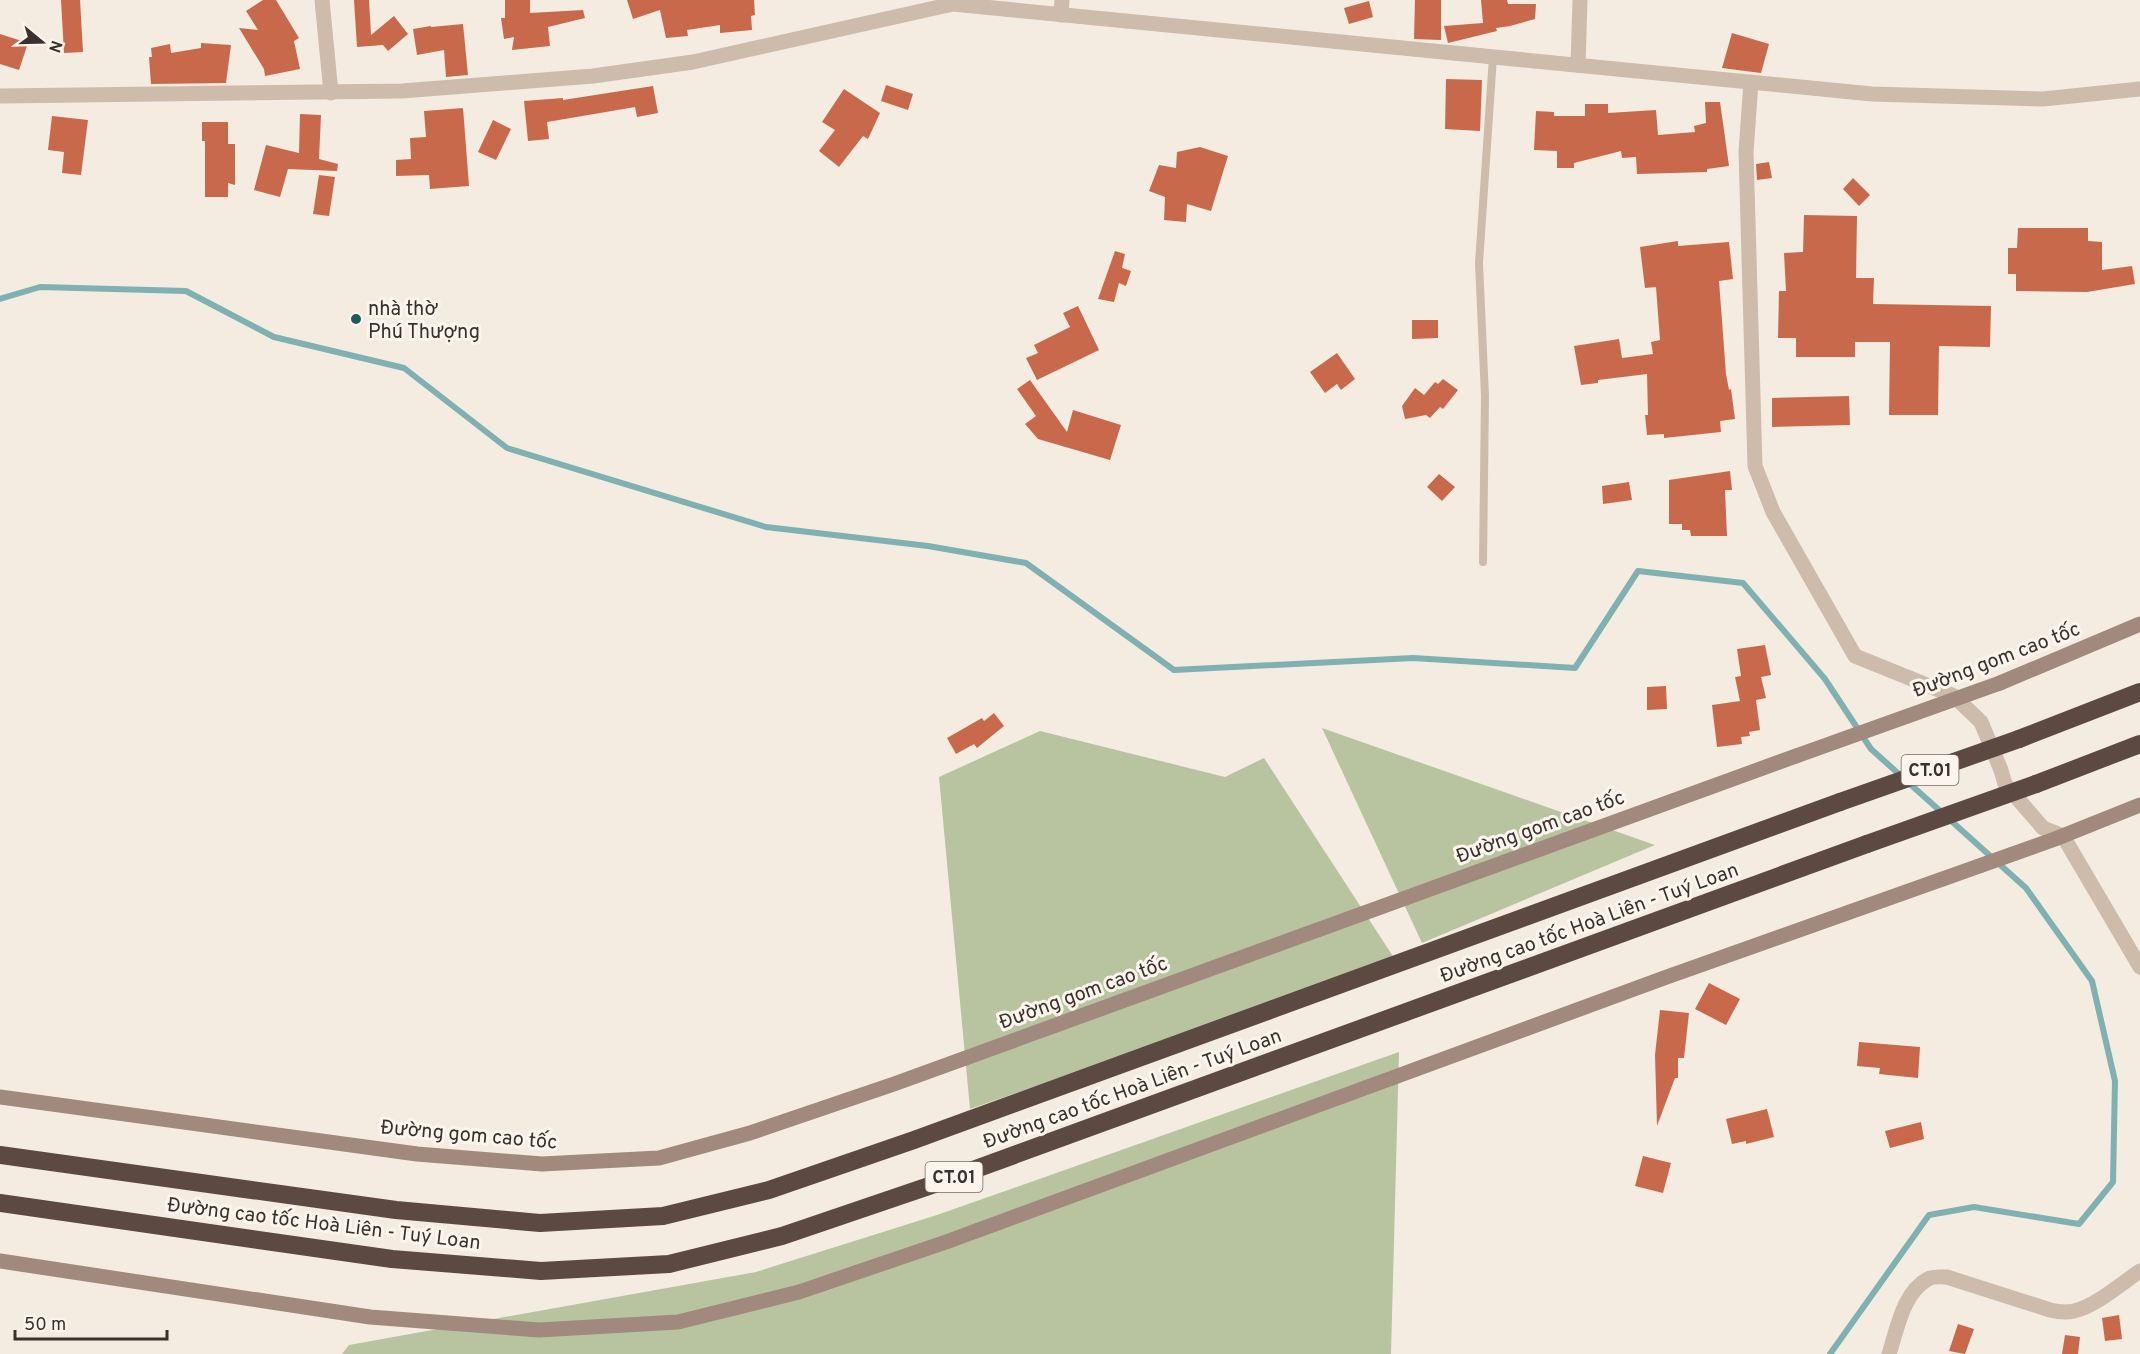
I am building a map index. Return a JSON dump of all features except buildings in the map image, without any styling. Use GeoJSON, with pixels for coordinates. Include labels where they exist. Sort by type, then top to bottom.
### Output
{"type":"FeatureCollection","features":[{"type":"Feature","properties":{"kind":"highway","name":"Đường cao tốc Hoà Liên - Tuý Loan"},"geometry":{"type":"LineString","coordinates":[[0,1155],[396,1210],[540,1222],[663,1216],[769,1190],[914,1140],[1840,802],[2019,739],[2140,692]]}},
{"type":"Feature","properties":{"kind":"highway","name":"Đường cao tốc Hoà Liên - Tuý Loan"},"geometry":{"type":"LineString","coordinates":[[0,1203],[392,1259],[541,1271],[669,1264],[782,1236],[929,1186],[2036,784],[2140,744]]}},
{"type":"Feature","properties":{"kind":"main road","name":"Đường gom cao tốc"},"geometry":{"type":"LineString","coordinates":[[0,1097],[417,1154],[542,1164],[659,1158],[750,1133],[894,1084],[2000,683],[2140,624]]}},
{"type":"Feature","properties":{"kind":"main road"},"geometry":{"type":"LineString","coordinates":[[0,1261],[370,1317],[539,1330],[678,1322],[799,1293],[946,1242],[1897,894],[2059,837],[2140,805]]}},
{"type":"Feature","properties":{"kind":"street"},"geometry":{"type":"LineString","coordinates":[[322,0],[331,93]]}},
{"type":"Feature","properties":{"kind":"street"},"geometry":{"type":"LineString","coordinates":[[1578,65],[1580,0]]}},
{"type":"Feature","properties":{"kind":"street"},"geometry":{"type":"LineString","coordinates":[[0,96],[402,91],[593,76],[693,62],[953,2],[1061,7],[1493,57],[1872,94],[2043,99],[2140,89]]}},
{"type":"Feature","properties":{"kind":"street"},"geometry":{"type":"LineString","coordinates":[[1751,82],[1746,152],[1755,466],[1773,512],[1855,656],[1954,696],[1981,722],[2005,784],[2043,828],[2059,837],[2140,967]]}},
{"type":"Feature","properties":{"kind":"street"},"geometry":{"type":"LineString","coordinates":[[1889,1354],[1908,1301],[1916,1288],[1929,1278],[1947,1277],[2062,1312],[2088,1306],[2140,1271]]}},
{"type":"Feature","properties":{"kind":"lane"},"geometry":{"type":"LineString","coordinates":[[1483,562],[1485,396],[1479,263],[1493,57]]}},
{"type":"Feature","properties":{"kind":"green space"},"geometry":{"type":"Polygon","coordinates":[[[1322,728],[1655,845],[1422,943],[1322,728]]]}},
{"type":"Feature","properties":{"kind":"green space"},"geometry":{"type":"Polygon","coordinates":[[[1040,731],[1225,777],[1264,758],[1396,961],[970,1109],[939,777],[1040,731]]]}},
{"type":"Feature","properties":{"kind":"green space"},"geometry":{"type":"Polygon","coordinates":[[[1399,1052],[1391,1354],[342,1354],[349,1345],[756,1272],[937,1215],[1399,1052]]]}},
{"type":"Feature","properties":{"kind":"waterway"},"geometry":{"type":"LineString","coordinates":[[0,299],[40,287],[186,291],[274,337],[404,368],[507,448],[766,527],[928,546],[1026,563],[1174,670],[1413,658],[1575,668],[1638,571],[1743,583],[1825,679],[1871,749],[2026,888],[2092,981],[2115,1081],[2113,1182],[2079,1224],[1974,1207],[1929,1215],[1830,1354]]}},
{"type":"Feature","properties":{"kind":"place","name":"nhà thờ Phú Thượng"},"geometry":{"type":"Point","coordinates":[356,319]}}]}
